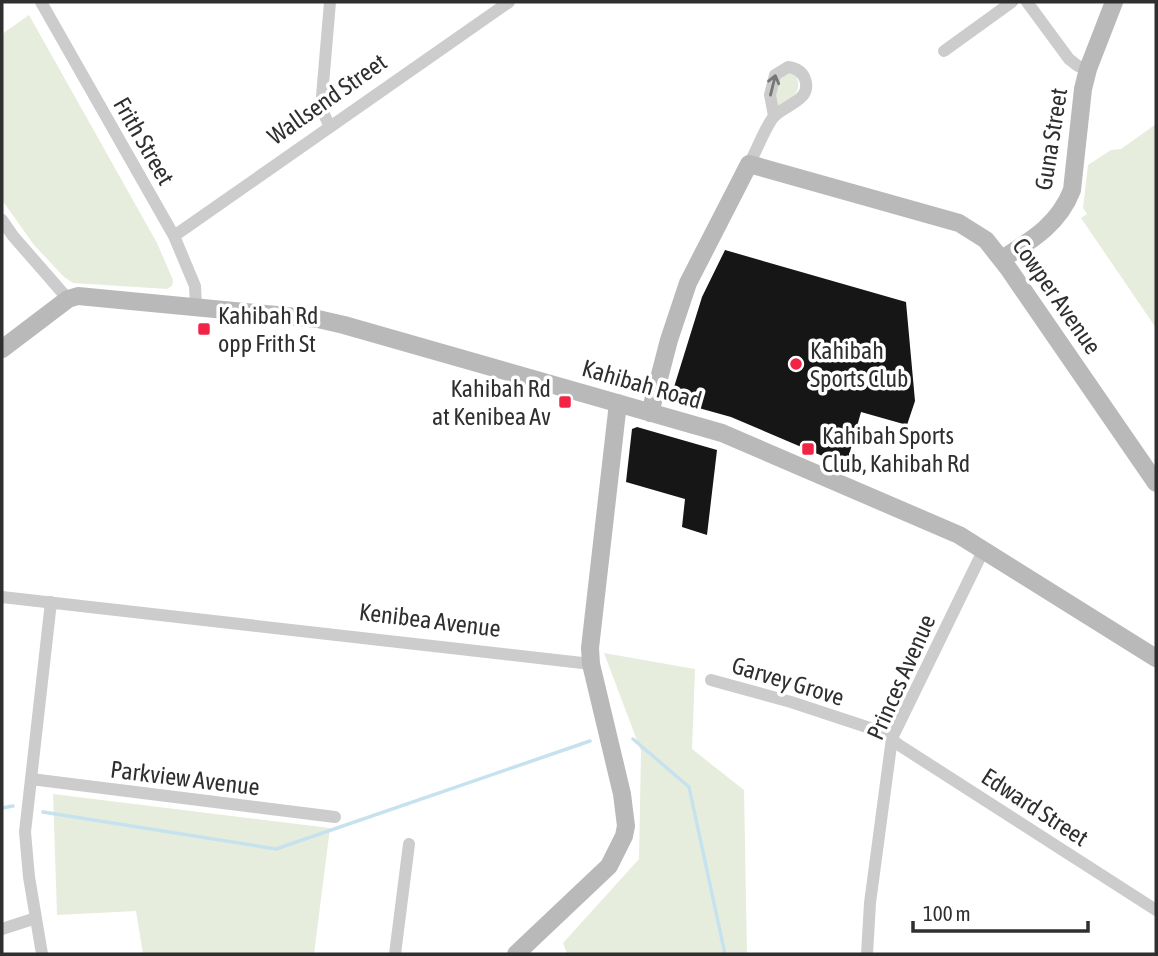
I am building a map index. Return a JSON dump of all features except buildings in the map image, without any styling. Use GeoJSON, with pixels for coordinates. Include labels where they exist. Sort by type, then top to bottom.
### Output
{"type":"FeatureCollection","features":[{"type":"Feature","properties":{"kind":"main road","name":"Guna Street"},"geometry":{"type":"LineString","coordinates":[[1002,259],[1037,237],[1059,216],[1067,204],[1072,190],[1083,89],[1114,2]]}},
{"type":"Feature","properties":{"kind":"main road","name":"Cowper Avenue"},"geometry":{"type":"LineString","coordinates":[[749,164],[959,223],[986,240],[1002,259],[1156,483]]}},
{"type":"Feature","properties":{"kind":"main road"},"geometry":{"type":"LineString","coordinates":[[650,413],[669,340],[688,283],[749,164]]}},
{"type":"Feature","properties":{"kind":"main road","name":"Kahibah Road"},"geometry":{"type":"LineString","coordinates":[[68,299],[86,296],[331,322],[722,432],[888,502],[984,549],[1156,658]]}},
{"type":"Feature","properties":{"kind":"main road"},"geometry":{"type":"LineString","coordinates":[[2,349],[68,299]]}},
{"type":"Feature","properties":{"kind":"main road"},"geometry":{"type":"LineString","coordinates":[[516,954],[609,866],[626,826],[622,794],[591,664],[591,634],[618,404]]}},
{"type":"Feature","properties":{"kind":"street","name":"Frith Street"},"geometry":{"type":"LineString","coordinates":[[41,2],[174,236],[195,286],[196,307]]}},
{"type":"Feature","properties":{"kind":"street"},"geometry":{"type":"LineString","coordinates":[[330,2],[321,108],[330,127]]}},
{"type":"Feature","properties":{"kind":"street","name":"Wallsend Street"},"geometry":{"type":"LineString","coordinates":[[174,236],[509,2]]}},
{"type":"Feature","properties":{"kind":"street"},"geometry":{"type":"LineString","coordinates":[[944,51],[1012,2]]}},
{"type":"Feature","properties":{"kind":"street"},"geometry":{"type":"LineString","coordinates":[[1027,2],[1069,59],[1088,69]]}},
{"type":"Feature","properties":{"kind":"street"},"geometry":{"type":"LineString","coordinates":[[749,164],[774,116]]}},
{"type":"Feature","properties":{"kind":"street"},"geometry":{"type":"LineString","coordinates":[[2,220],[68,299]]}},
{"type":"Feature","properties":{"kind":"street","name":"Princes Avenue"},"geometry":{"type":"LineString","coordinates":[[867,954],[870,903],[892,738],[984,549]]}},
{"type":"Feature","properties":{"kind":"street","name":"Kenibea Avenue"},"geometry":{"type":"LineString","coordinates":[[2,597],[591,664]]}},
{"type":"Feature","properties":{"kind":"street"},"geometry":{"type":"LineString","coordinates":[[41,954],[25,832],[51,602]]}},
{"type":"Feature","properties":{"kind":"street","name":"Garvey Grove"},"geometry":{"type":"LineString","coordinates":[[710,680],[791,702],[883,732],[892,738]]}},
{"type":"Feature","properties":{"kind":"street","name":"Edward Street"},"geometry":{"type":"LineString","coordinates":[[892,738],[1156,910]]}},
{"type":"Feature","properties":{"kind":"street","name":"Parkview Avenue"},"geometry":{"type":"LineString","coordinates":[[31,779],[335,817]]}},
{"type":"Feature","properties":{"kind":"street"},"geometry":{"type":"LineString","coordinates":[[396,954],[409,844]]}},
{"type":"Feature","properties":{"kind":"street"},"geometry":{"type":"LineString","coordinates":[[2,929],[36,918]]}},
{"type":"Feature","properties":{"kind":"green space"},"geometry":{"type":"Polygon","coordinates":[[[29,15],[157,243],[173,280],[172,286],[167,289],[73,283],[34,245],[2,200],[2,34],[29,15]]]}},
{"type":"Feature","properties":{"kind":"green space"},"geometry":{"type":"Polygon","coordinates":[[[789,73],[796,76],[797,91],[779,109],[775,96],[778,80],[789,73]]]}},
{"type":"Feature","properties":{"kind":"green space"},"geometry":{"type":"Polygon","coordinates":[[[1156,124],[1156,328],[1081,218],[1087,214],[1083,208],[1088,165],[1111,150],[1121,149],[1156,124]]]}},
{"type":"Feature","properties":{"kind":"green space"},"geometry":{"type":"Polygon","coordinates":[[[604,653],[695,669],[692,749],[744,790],[747,954],[567,954],[563,943],[639,859],[641,751],[604,653]]]}},
{"type":"Feature","properties":{"kind":"green space"},"geometry":{"type":"Polygon","coordinates":[[[53,794],[330,828],[314,954],[143,954],[136,911],[57,915],[53,794]]]}},
{"type":"Feature","properties":{"kind":"waterway"},"geometry":{"type":"LineString","coordinates":[[633,739],[689,787],[725,954]]}},
{"type":"Feature","properties":{"kind":"waterway"},"geometry":{"type":"LineString","coordinates":[[43,812],[276,849],[590,741]]}},
{"type":"Feature","properties":{"kind":"waterway"},"geometry":{"type":"LineString","coordinates":[[2,808],[13,806]]}},
{"type":"Feature","properties":{"kind":"place","name":"Kahibah Rd opp Frith St"},"geometry":{"type":"Point","coordinates":[204,329]}},
{"type":"Feature","properties":{"kind":"place","name":"Kahibah Sports Club"},"geometry":{"type":"Point","coordinates":[796,364]}},
{"type":"Feature","properties":{"kind":"place","name":"Kahibah Rd at Kenibea Av"},"geometry":{"type":"Point","coordinates":[565,402]}},
{"type":"Feature","properties":{"kind":"place","name":"Kahibah Sports Club, Kahibah Rd"},"geometry":{"type":"Point","coordinates":[808,449]}}]}
